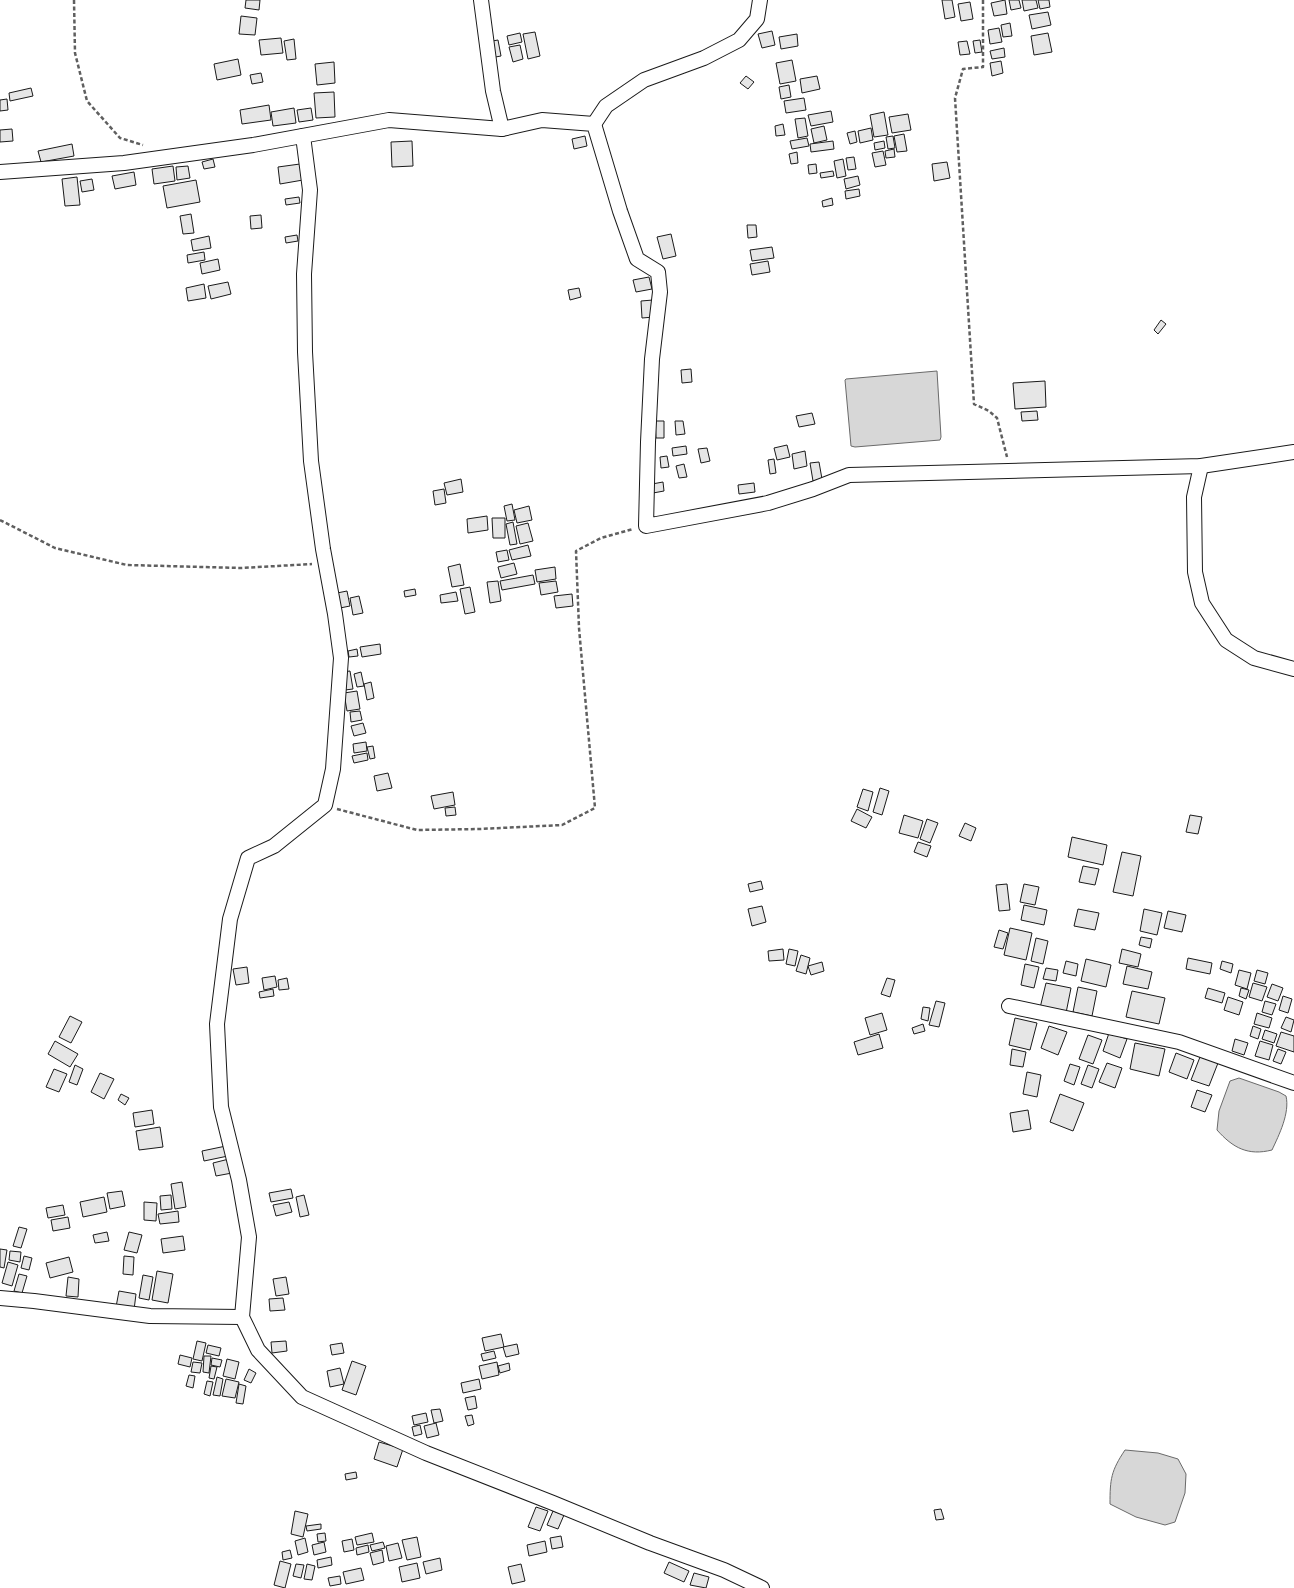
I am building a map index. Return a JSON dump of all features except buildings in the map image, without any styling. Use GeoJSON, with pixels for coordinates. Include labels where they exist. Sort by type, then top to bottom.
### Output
{"type":"FeatureCollection","features":[{"type":"Feature","properties":{"kind":"street"},"geometry":{"type":"LineString","coordinates":[[481,0],[493,91],[502,128]]}},
{"type":"Feature","properties":{"kind":"street"},"geometry":{"type":"LineString","coordinates":[[594,124],[606,106],[644,80],[704,58],[739,40],[756,19],[760,0]]}},
{"type":"Feature","properties":{"kind":"street"},"geometry":{"type":"LineString","coordinates":[[0,172],[124,163],[253,145],[388,120],[502,128],[542,120],[594,124]]}},
{"type":"Feature","properties":{"kind":"street"},"geometry":{"type":"LineString","coordinates":[[594,124],[620,211],[638,259],[658,272],[660,292],[652,359],[646,526],[768,503],[849,475],[1201,466],[1294,452]]}},
{"type":"Feature","properties":{"kind":"street"},"geometry":{"type":"LineString","coordinates":[[303,136],[310,190],[304,274],[305,352],[311,460],[341,658],[333,769],[324,805],[274,846],[248,858],[230,919],[217,1024],[221,1106],[249,1237],[242,1317],[258,1350],[302,1398],[426,1453],[650,1543],[724,1570],[754,1587]]}},
{"type":"Feature","properties":{"kind":"street"},"geometry":{"type":"LineString","coordinates":[[1201,466],[1194,496],[1196,572],[1202,603],[1226,640],[1254,658],[1294,669]]}},
{"type":"Feature","properties":{"kind":"street"},"geometry":{"type":"LineString","coordinates":[[1009,1006],[1179,1042],[1294,1082]]}},
{"type":"Feature","properties":{"kind":"street"},"geometry":{"type":"LineString","coordinates":[[0,1298],[150,1316],[242,1317]]}},
{"type":"Feature","properties":{"kind":"path"},"geometry":{"type":"LineString","coordinates":[[74,0],[75,53],[87,100],[120,138],[147,146]]}},
{"type":"Feature","properties":{"kind":"path"},"geometry":{"type":"LineString","coordinates":[[982,0],[983,67],[963,70],[955,98],[974,404],[989,411],[997,418],[1008,460],[1007,472]]}},
{"type":"Feature","properties":{"kind":"path"},"geometry":{"type":"LineString","coordinates":[[0,520],[55,548],[127,565],[242,568],[326,563]]}},
{"type":"Feature","properties":{"kind":"path"},"geometry":{"type":"LineString","coordinates":[[324,805],[417,830],[562,825],[596,808],[579,628],[576,551],[601,538],[646,526]]}},
{"type":"Feature","properties":{"kind":"shaded area"},"geometry":{"type":"Polygon","coordinates":[[[937,371],[940,440],[851,446],[846,379],[937,371]]]}},
{"type":"Feature","properties":{"kind":"shaded area"},"geometry":{"type":"Polygon","coordinates":[[[1239,1078],[1286,1096],[1285,1117],[1272,1150],[1256,1152],[1242,1149],[1229,1142],[1217,1130],[1219,1111],[1230,1081],[1239,1078]]]}},
{"type":"Feature","properties":{"kind":"shaded area"},"geometry":{"type":"Polygon","coordinates":[[[1125,1450],[1158,1453],[1178,1459],[1186,1474],[1185,1493],[1175,1522],[1165,1525],[1136,1517],[1110,1504],[1112,1476],[1125,1450]]]}}]}
